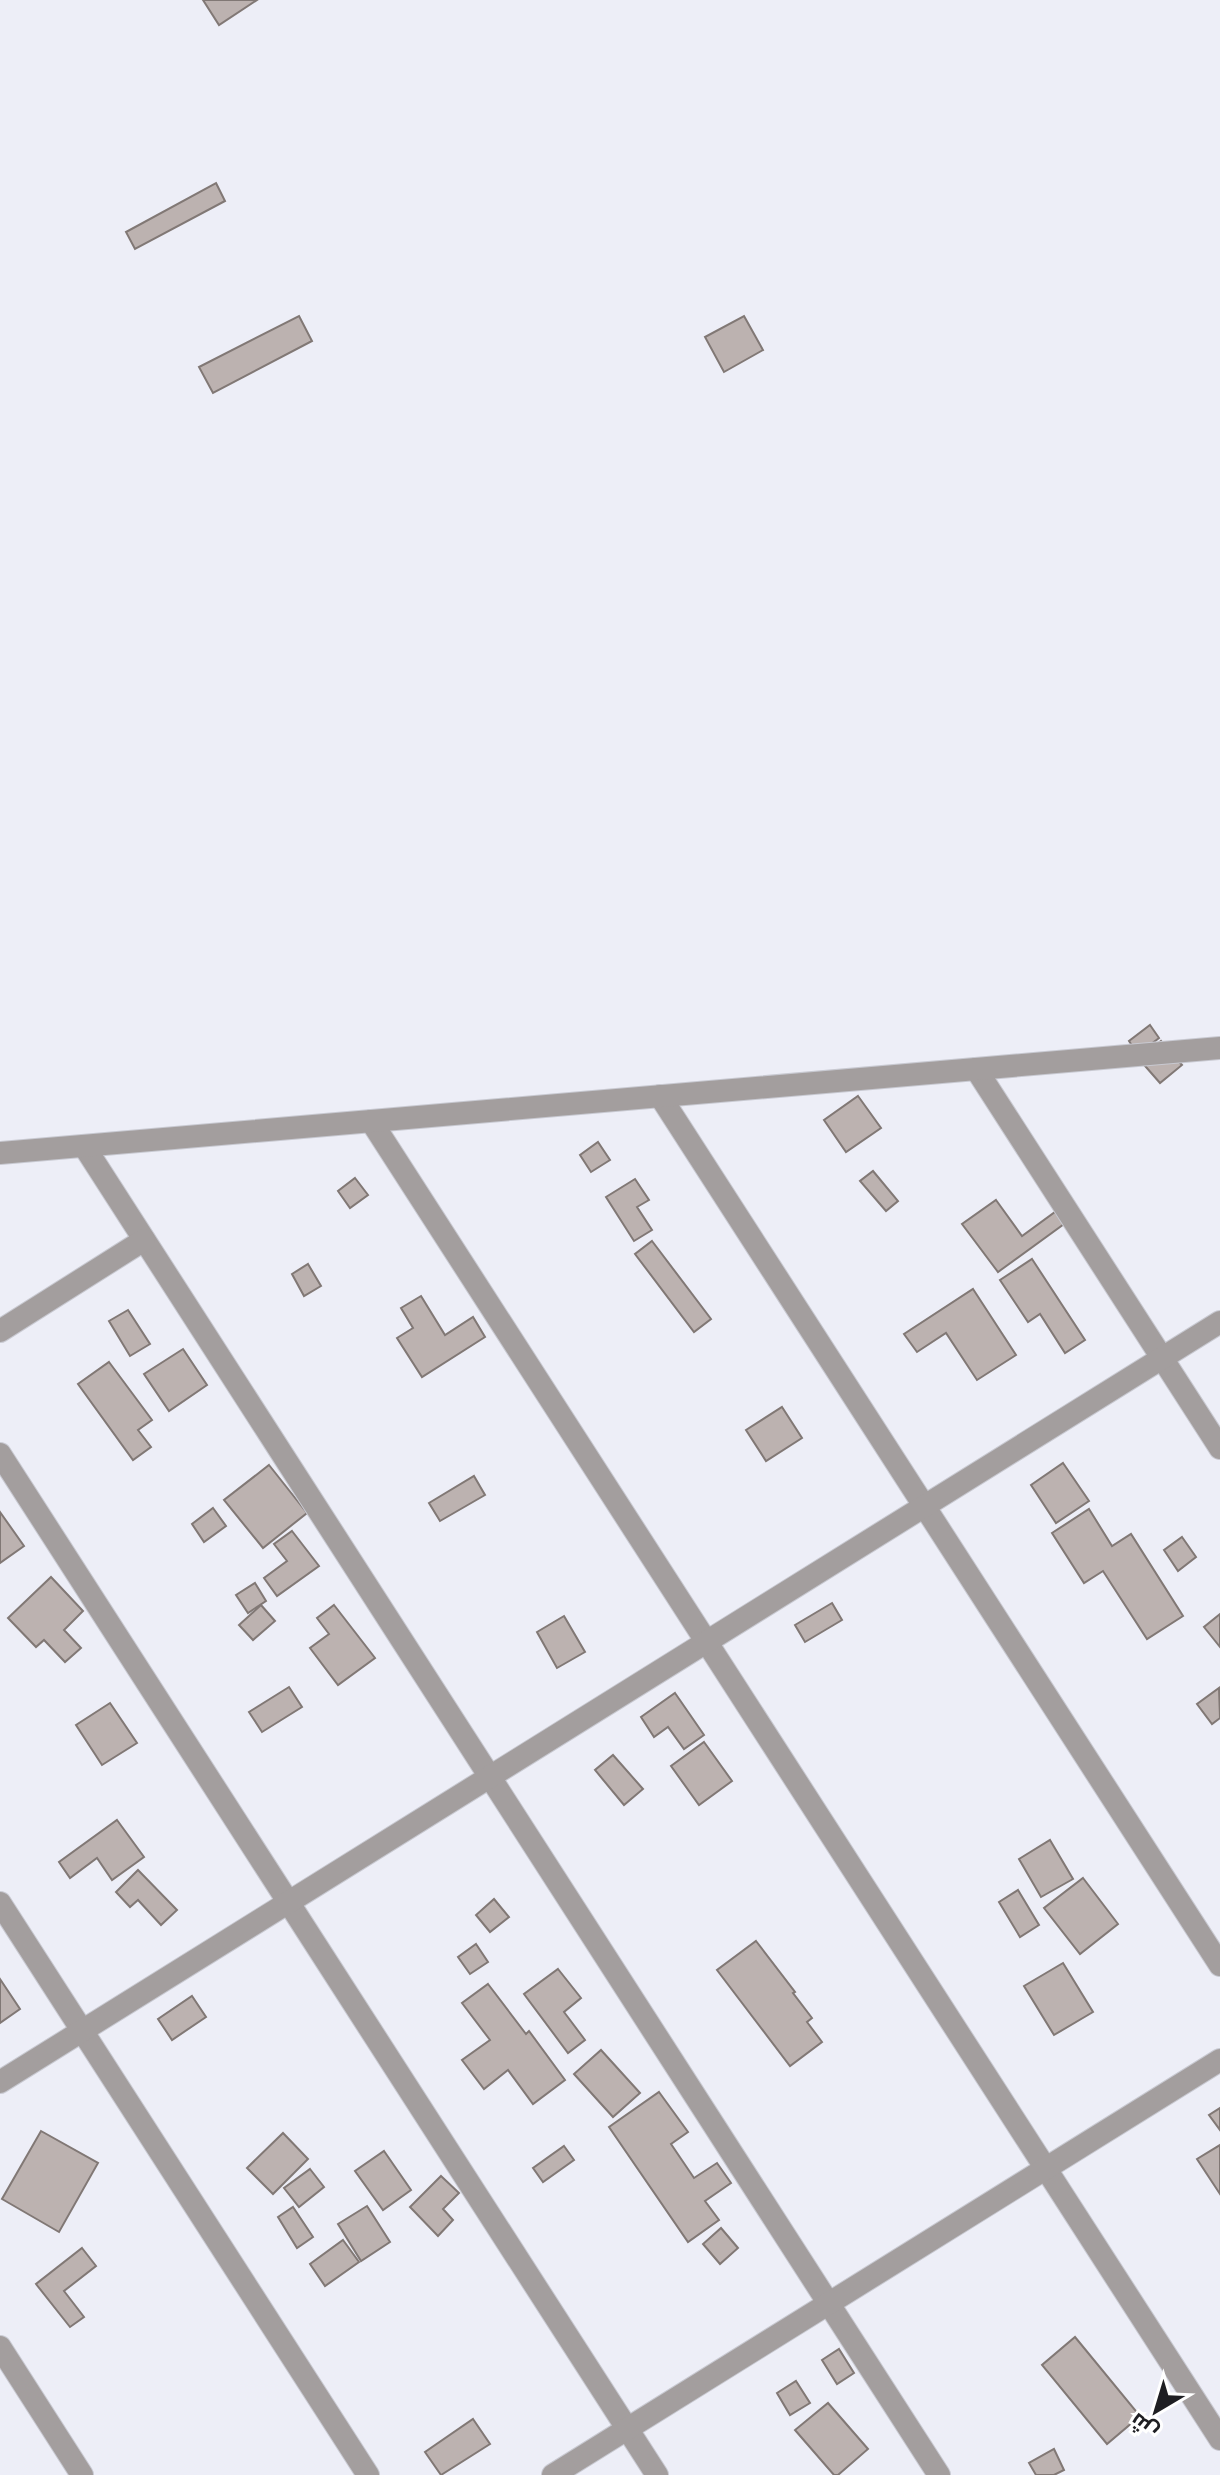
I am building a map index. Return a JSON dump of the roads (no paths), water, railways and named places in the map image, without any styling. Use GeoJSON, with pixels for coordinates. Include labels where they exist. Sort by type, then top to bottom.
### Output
{"type":"FeatureCollection","features":[{"type":"Feature","properties":{"kind":"street"},"geometry":{"type":"LineString","coordinates":[[0,1153],[1220,1048]]}},
{"type":"Feature","properties":{"kind":"street"},"geometry":{"type":"LineString","coordinates":[[976,1069],[1220,1448]]}},
{"type":"Feature","properties":{"kind":"street"},"geometry":{"type":"LineString","coordinates":[[660,1096],[1220,1965]]}},
{"type":"Feature","properties":{"kind":"street"},"geometry":{"type":"LineString","coordinates":[[371,1121],[1220,2439]]}},
{"type":"Feature","properties":{"kind":"street"},"geometry":{"type":"LineString","coordinates":[[84,1146],[939,2475]]}},
{"type":"Feature","properties":{"kind":"street"},"geometry":{"type":"LineString","coordinates":[[0,1331],[144,1240]]}},
{"type":"Feature","properties":{"kind":"street"},"geometry":{"type":"LineString","coordinates":[[0,2082],[1220,1322]]}},
{"type":"Feature","properties":{"kind":"street"},"geometry":{"type":"LineString","coordinates":[[0,1454],[657,2475]]}},
{"type":"Feature","properties":{"kind":"street"},"geometry":{"type":"LineString","coordinates":[[0,1903],[368,2475]]}},
{"type":"Feature","properties":{"kind":"street"},"geometry":{"type":"LineString","coordinates":[[553,2475],[1220,2060]]}},
{"type":"Feature","properties":{"kind":"street"},"geometry":{"type":"LineString","coordinates":[[0,2347],[82,2475]]}}]}
